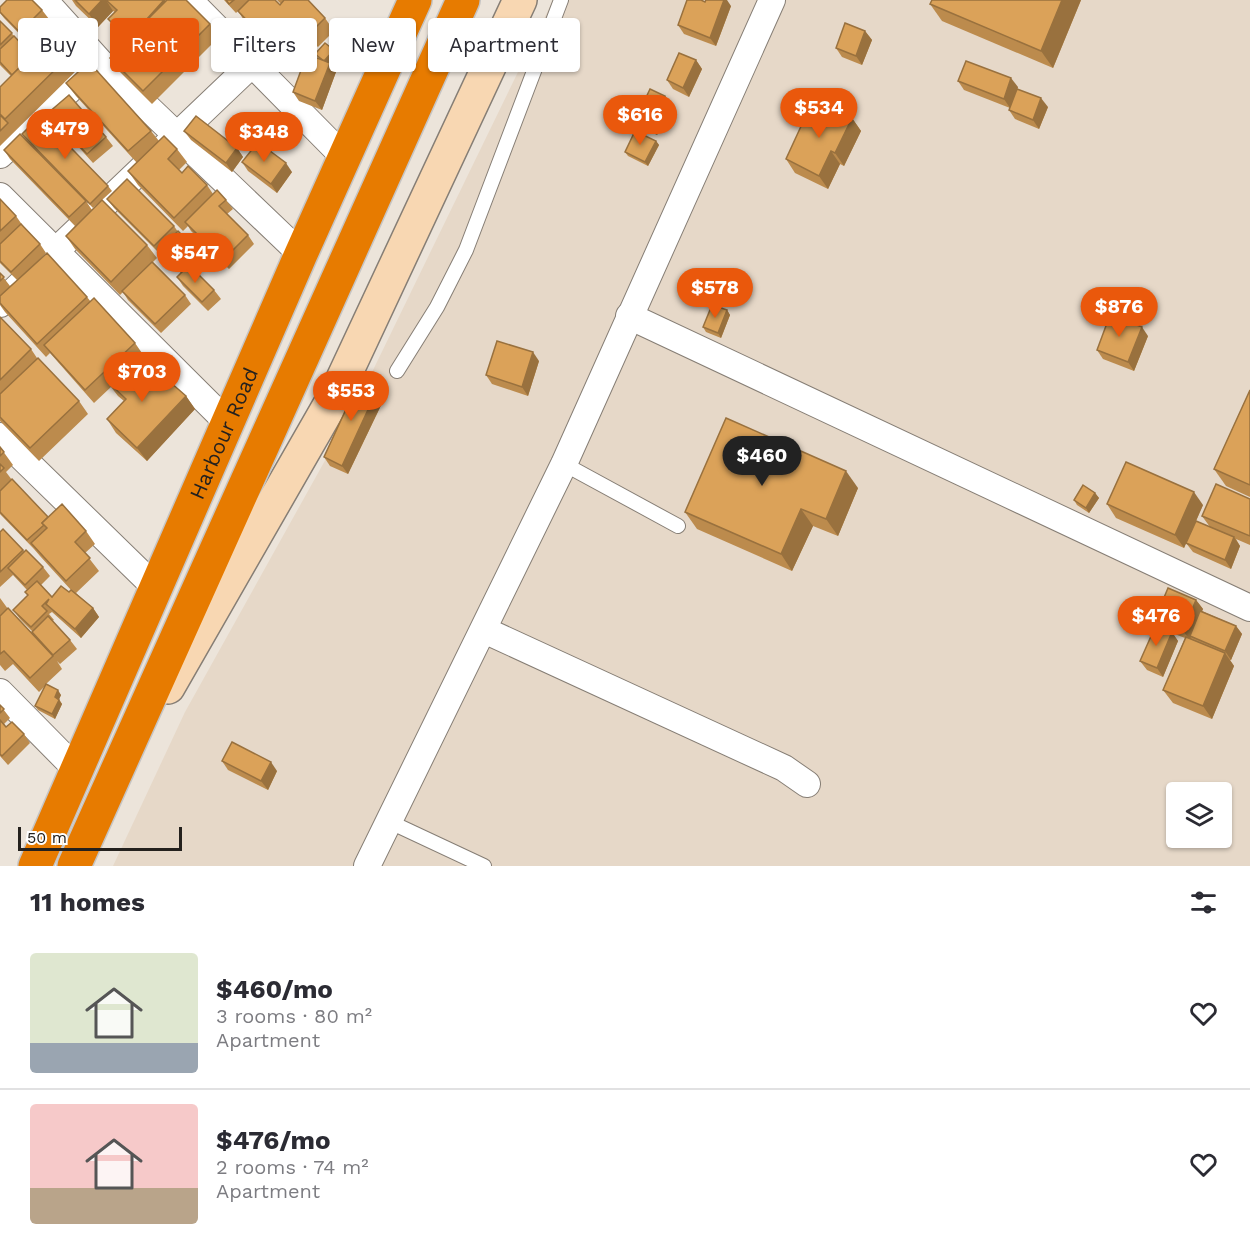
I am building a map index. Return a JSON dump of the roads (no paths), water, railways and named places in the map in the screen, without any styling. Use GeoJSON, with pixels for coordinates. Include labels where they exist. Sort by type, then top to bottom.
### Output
{"type":"FeatureCollection","features":[{"type":"Feature","properties":{"kind":"highway","name":"Harbour Road"},"geometry":{"type":"LineString","coordinates":[[35,866],[301,254],[415,0]]}},
{"type":"Feature","properties":{"kind":"highway","name":"Harbour Road"},"geometry":{"type":"LineString","coordinates":[[74,866],[463,0]]}},
{"type":"Feature","properties":{"kind":"street"},"geometry":{"type":"LineString","coordinates":[[44,0],[100,62],[301,254]]}},
{"type":"Feature","properties":{"kind":"street"},"geometry":{"type":"LineString","coordinates":[[189,0],[211,23]]}},
{"type":"Feature","properties":{"kind":"street","name":"Harbour Road"},"geometry":{"type":"LineString","coordinates":[[108,790],[335,396],[520,0]]}},
{"type":"Feature","properties":{"kind":"street"},"geometry":{"type":"LineString","coordinates":[[367,866],[564,464],[772,0]]}},
{"type":"Feature","properties":{"kind":"street"},"geometry":{"type":"LineString","coordinates":[[0,155],[100,62]]}},
{"type":"Feature","properties":{"kind":"street"},"geometry":{"type":"LineString","coordinates":[[0,304],[244,72]]}},
{"type":"Feature","properties":{"kind":"street"},"geometry":{"type":"LineString","coordinates":[[258,72],[344,158]]}},
{"type":"Feature","properties":{"kind":"street"},"geometry":{"type":"LineString","coordinates":[[0,196],[228,423]]}},
{"type":"Feature","properties":{"kind":"street"},"geometry":{"type":"LineString","coordinates":[[629,315],[1250,608]]}},
{"type":"Feature","properties":{"kind":"street"},"geometry":{"type":"LineString","coordinates":[[0,436],[157,588]]}},
{"type":"Feature","properties":{"kind":"street"},"geometry":{"type":"LineString","coordinates":[[484,630],[784,768],[807,784]]}},
{"type":"Feature","properties":{"kind":"street"},"geometry":{"type":"LineString","coordinates":[[0,692],[78,771]]}},
{"type":"Feature","properties":{"kind":"lane"},"geometry":{"type":"LineString","coordinates":[[397,371],[437,307],[466,250],[561,0]]}},
{"type":"Feature","properties":{"kind":"lane"},"geometry":{"type":"LineString","coordinates":[[564,464],[678,526]]}},
{"type":"Feature","properties":{"kind":"lane"},"geometry":{"type":"LineString","coordinates":[[390,822],[484,866]]}}]}
